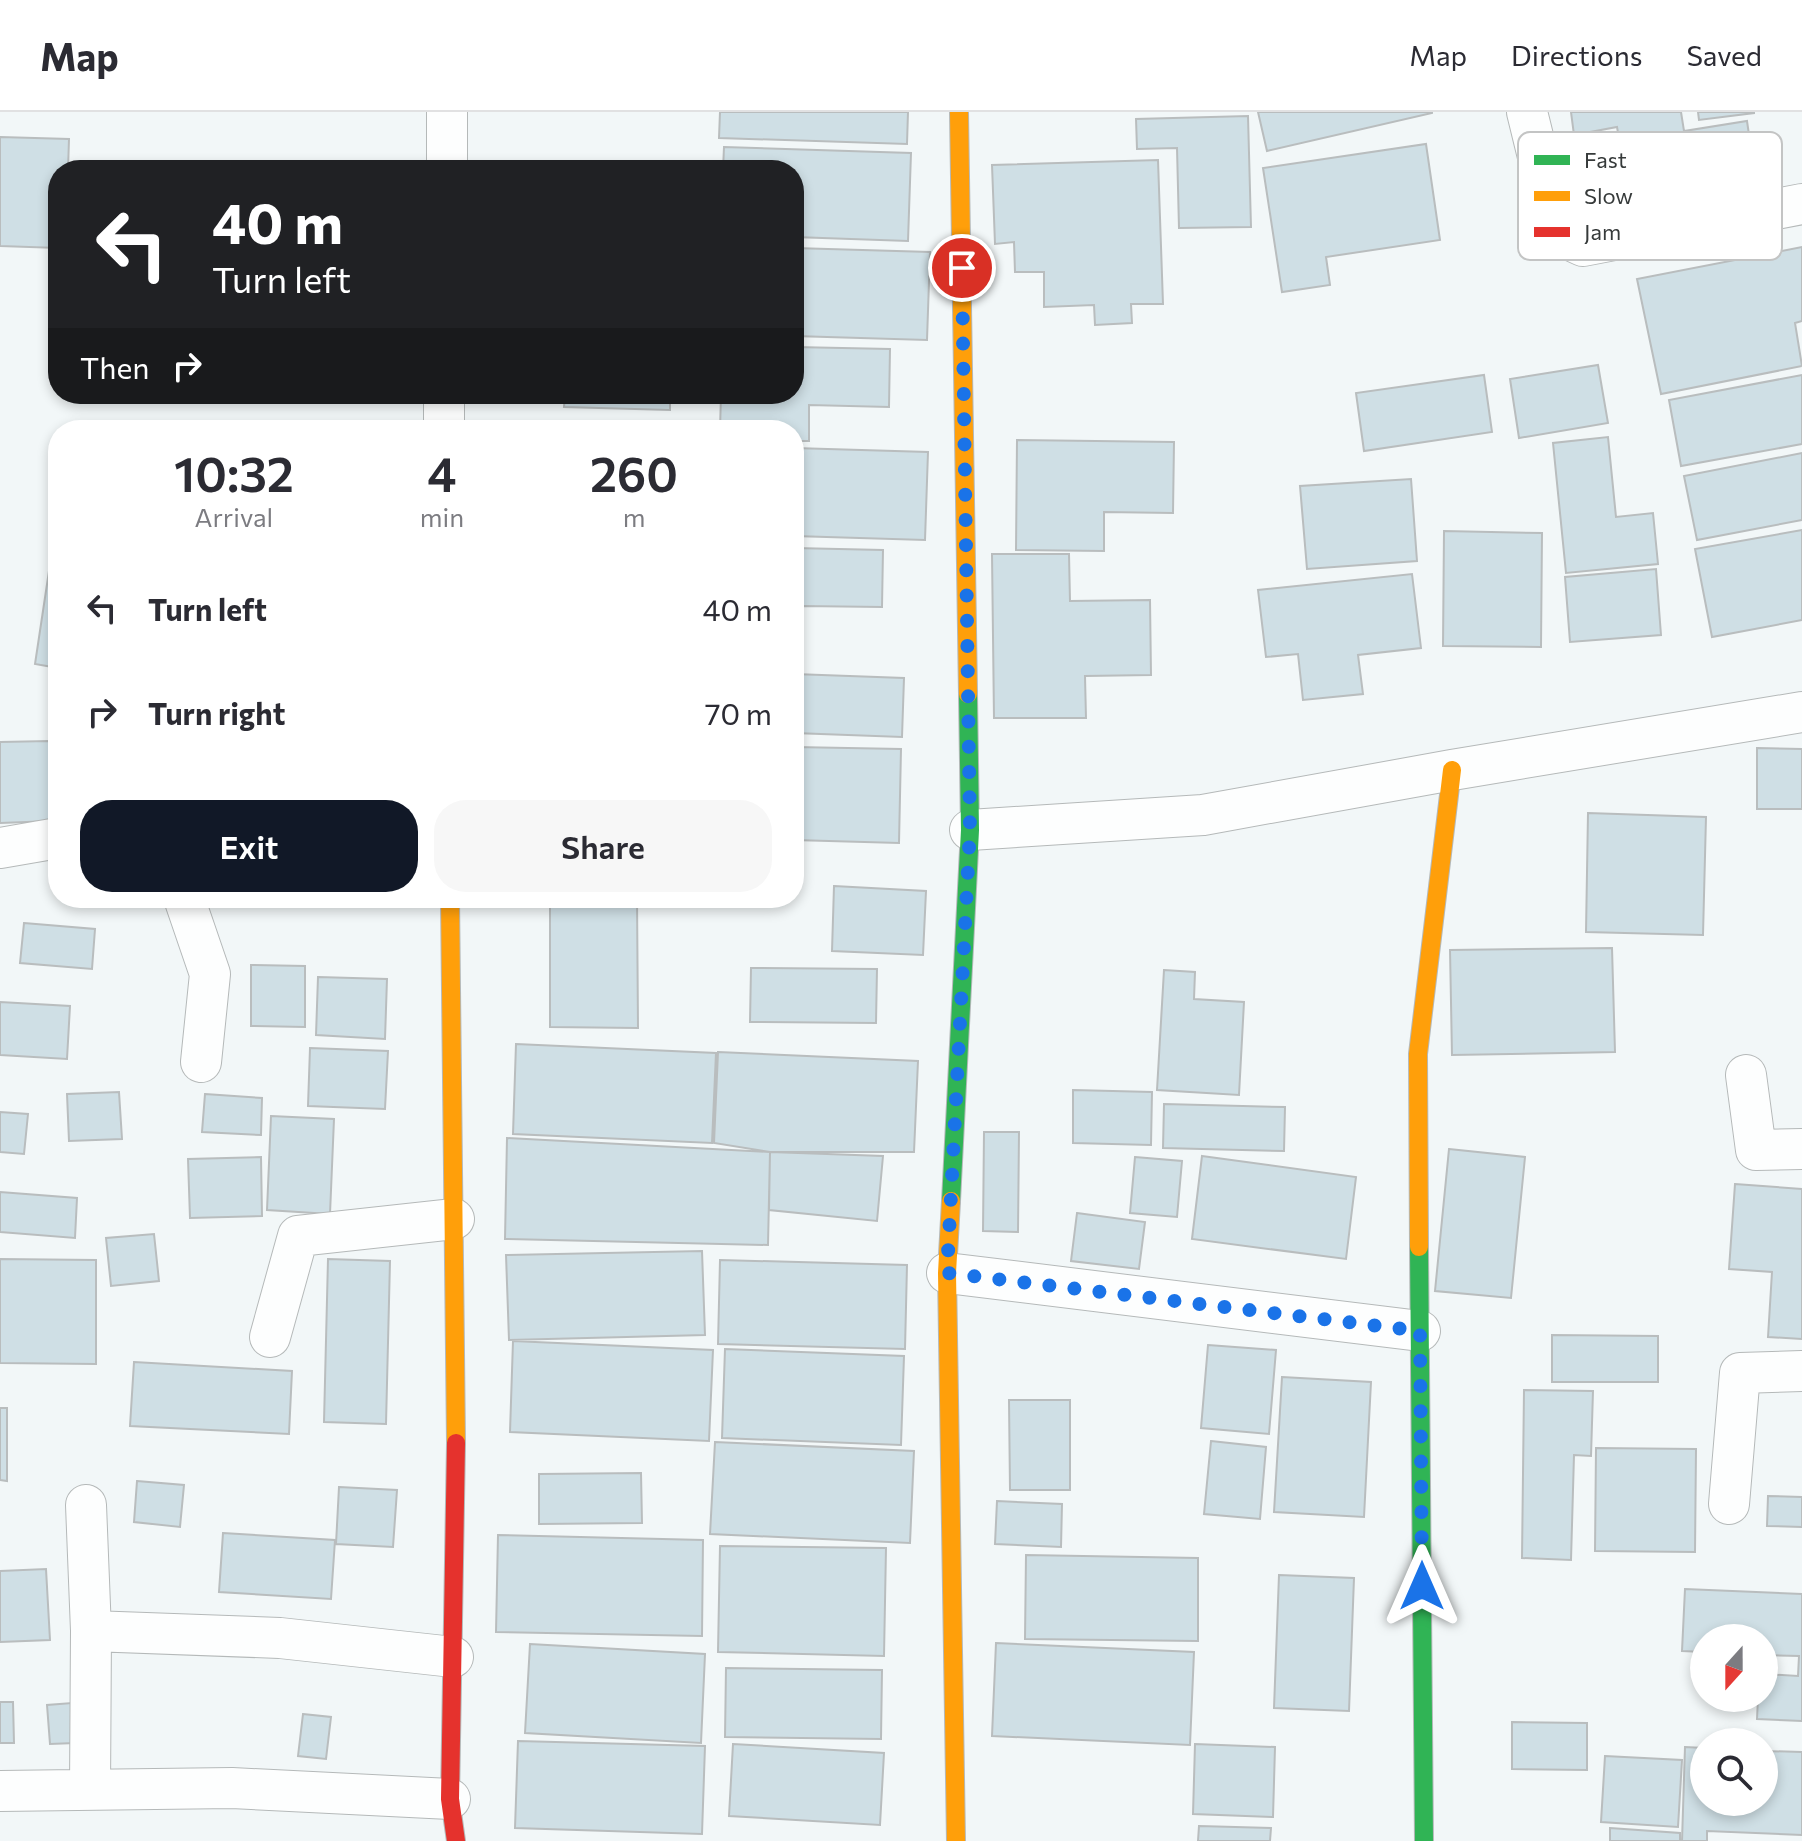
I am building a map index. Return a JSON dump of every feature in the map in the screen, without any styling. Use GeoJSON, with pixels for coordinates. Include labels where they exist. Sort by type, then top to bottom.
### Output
{"type":"FeatureCollection","features":[{"type":"Feature","properties":{"kind":"street"},"geometry":{"type":"LineString","coordinates":[[447,112],[447,160]]}},
{"type":"Feature","properties":{"kind":"street"},"geometry":{"type":"LineString","coordinates":[[956,1841],[947,1273],[970,830],[959,112]]}},
{"type":"Feature","properties":{"kind":"street"},"geometry":{"type":"LineString","coordinates":[[1527,112],[1532,132]]}},
{"type":"Feature","properties":{"kind":"street"},"geometry":{"type":"LineString","coordinates":[[1782,208],[1802,204]]}},
{"type":"Feature","properties":{"kind":"street"},"geometry":{"type":"LineString","coordinates":[[970,830],[1203,815],[1802,712]]}},
{"type":"Feature","properties":{"kind":"street"},"geometry":{"type":"LineString","coordinates":[[1424,1841],[1418,1054],[1452,770]]}},
{"type":"Feature","properties":{"kind":"street"},"geometry":{"type":"LineString","coordinates":[[0,848],[48,840]]}},
{"type":"Feature","properties":{"kind":"street"},"geometry":{"type":"LineString","coordinates":[[187,908],[210,974],[201,1062]]}},
{"type":"Feature","properties":{"kind":"street"},"geometry":{"type":"LineString","coordinates":[[450,908],[457,1494],[450,1799],[456,1841]]}},
{"type":"Feature","properties":{"kind":"street"},"geometry":{"type":"LineString","coordinates":[[1746,1075],[1756,1150],[1802,1149]]}},
{"type":"Feature","properties":{"kind":"street"},"geometry":{"type":"LineString","coordinates":[[270,1337],[298,1236],[454,1219]]}},
{"type":"Feature","properties":{"kind":"street"},"geometry":{"type":"LineString","coordinates":[[947,1273],[1420,1331]]}},
{"type":"Feature","properties":{"kind":"street"},"geometry":{"type":"LineString","coordinates":[[1729,1504],[1740,1373],[1802,1371]]}},
{"type":"Feature","properties":{"kind":"street"},"geometry":{"type":"LineString","coordinates":[[86,1505],[91,1631],[90,1790]]}},
{"type":"Feature","properties":{"kind":"street"},"geometry":{"type":"LineString","coordinates":[[91,1631],[280,1638],[453,1657]]}},
{"type":"Feature","properties":{"kind":"street"},"geometry":{"type":"LineString","coordinates":[[0,1791],[232,1788],[450,1799]]}},
{"type":"Feature","properties":{"kind":"building"},"geometry":{"type":"Polygon","coordinates":[[[720,112],[908,112],[907,144],[719,138],[720,112]]]}},
{"type":"Feature","properties":{"kind":"building"},"geometry":{"type":"Polygon","coordinates":[[[1258,112],[1432,112],[1432,113],[1267,151],[1258,112]]]}},
{"type":"Feature","properties":{"kind":"building"},"geometry":{"type":"Polygon","coordinates":[[[1571,112],[1681,112],[1684,131],[1747,121],[1749,132],[1618,132],[1617,127],[1574,132],[1571,112]]]}},
{"type":"Feature","properties":{"kind":"building"},"geometry":{"type":"Polygon","coordinates":[[[1698,112],[1754,112],[1754,113],[1699,120],[1698,112]]]}},
{"type":"Feature","properties":{"kind":"building"},"geometry":{"type":"Polygon","coordinates":[[[1248,116],[1251,227],[1179,228],[1177,148],[1137,149],[1136,119],[1248,116]]]}},
{"type":"Feature","properties":{"kind":"building"},"geometry":{"type":"Polygon","coordinates":[[[0,137],[69,139],[68,160],[48,160],[48,248],[0,246],[0,137]]]}},
{"type":"Feature","properties":{"kind":"building"},"geometry":{"type":"Polygon","coordinates":[[[1426,144],[1440,240],[1326,257],[1330,285],[1282,292],[1263,168],[1426,144]]]}},
{"type":"Feature","properties":{"kind":"building"},"geometry":{"type":"Polygon","coordinates":[[[724,147],[911,153],[908,241],[804,237],[804,160],[723,160],[724,147]]]}},
{"type":"Feature","properties":{"kind":"building"},"geometry":{"type":"Polygon","coordinates":[[[1158,160],[1163,304],[1131,304],[1132,323],[1095,325],[1094,305],[1044,307],[1044,272],[1015,272],[1014,242],[995,244],[992,165],[1158,160]]]}},
{"type":"Feature","properties":{"kind":"building"},"geometry":{"type":"Polygon","coordinates":[[[1802,247],[1802,321],[1795,323],[1802,366],[1661,394],[1637,279],[1735,260],[1782,260],[1782,251],[1802,247]]]}},
{"type":"Feature","properties":{"kind":"building"},"geometry":{"type":"Polygon","coordinates":[[[804,248],[930,252],[927,340],[804,336],[804,248]]]}},
{"type":"Feature","properties":{"kind":"building"},"geometry":{"type":"Polygon","coordinates":[[[804,347],[890,349],[889,407],[809,405],[809,441],[804,441],[804,420],[720,420],[721,404],[804,404],[804,347]]]}},
{"type":"Feature","properties":{"kind":"building"},"geometry":{"type":"Polygon","coordinates":[[[1598,365],[1608,423],[1519,438],[1510,379],[1598,365]]]}},
{"type":"Feature","properties":{"kind":"building"},"geometry":{"type":"Polygon","coordinates":[[[1484,375],[1492,432],[1364,451],[1356,393],[1484,375]]]}},
{"type":"Feature","properties":{"kind":"building"},"geometry":{"type":"Polygon","coordinates":[[[1802,375],[1802,444],[1681,466],[1669,400],[1802,375]]]}},
{"type":"Feature","properties":{"kind":"building"},"geometry":{"type":"Polygon","coordinates":[[[564,404],[670,404],[670,410],[564,407],[564,404]]]}},
{"type":"Feature","properties":{"kind":"building"},"geometry":{"type":"Polygon","coordinates":[[[1608,437],[1616,517],[1653,513],[1658,564],[1566,573],[1553,443],[1608,437]]]}},
{"type":"Feature","properties":{"kind":"building"},"geometry":{"type":"Polygon","coordinates":[[[1017,440],[1174,442],[1173,513],[1104,512],[1104,551],[1016,550],[1017,440]]]}},
{"type":"Feature","properties":{"kind":"building"},"geometry":{"type":"Polygon","coordinates":[[[804,448],[928,452],[925,540],[804,536],[804,448]]]}},
{"type":"Feature","properties":{"kind":"building"},"geometry":{"type":"Polygon","coordinates":[[[1802,453],[1802,520],[1697,540],[1684,476],[1802,453]]]}},
{"type":"Feature","properties":{"kind":"building"},"geometry":{"type":"Polygon","coordinates":[[[1411,479],[1417,561],[1307,569],[1300,486],[1411,479]]]}},
{"type":"Feature","properties":{"kind":"building"},"geometry":{"type":"Polygon","coordinates":[[[1802,530],[1802,620],[1712,637],[1695,549],[1802,530]]]}},
{"type":"Feature","properties":{"kind":"building"},"geometry":{"type":"Polygon","coordinates":[[[1444,531],[1542,533],[1541,647],[1443,646],[1444,531]]]}},
{"type":"Feature","properties":{"kind":"building"},"geometry":{"type":"Polygon","coordinates":[[[804,548],[883,550],[882,607],[804,606],[804,548]]]}},
{"type":"Feature","properties":{"kind":"building"},"geometry":{"type":"Polygon","coordinates":[[[992,554],[1069,554],[1070,601],[1150,600],[1151,675],[1085,676],[1086,718],[994,718],[992,554]]]}},
{"type":"Feature","properties":{"kind":"building"},"geometry":{"type":"Polygon","coordinates":[[[1656,569],[1661,635],[1570,642],[1565,577],[1656,569]]]}},
{"type":"Feature","properties":{"kind":"building"},"geometry":{"type":"Polygon","coordinates":[[[1412,574],[1421,648],[1358,655],[1363,694],[1303,700],[1298,654],[1266,657],[1258,590],[1412,574]]]}},
{"type":"Feature","properties":{"kind":"building"},"geometry":{"type":"Polygon","coordinates":[[[48,578],[48,666],[35,664],[48,578]]]}},
{"type":"Feature","properties":{"kind":"building"},"geometry":{"type":"Polygon","coordinates":[[[804,674],[904,678],[902,737],[804,733],[804,674]]]}},
{"type":"Feature","properties":{"kind":"building"},"geometry":{"type":"Polygon","coordinates":[[[48,741],[48,821],[0,823],[0,742],[48,741]]]}},
{"type":"Feature","properties":{"kind":"building"},"geometry":{"type":"Polygon","coordinates":[[[804,747],[901,749],[899,843],[804,840],[804,747]]]}},
{"type":"Feature","properties":{"kind":"building"},"geometry":{"type":"Polygon","coordinates":[[[1757,748],[1802,749],[1802,809],[1757,809],[1757,748]]]}},
{"type":"Feature","properties":{"kind":"building"},"geometry":{"type":"Polygon","coordinates":[[[1588,813],[1706,817],[1703,935],[1586,932],[1588,813]]]}},
{"type":"Feature","properties":{"kind":"building"},"geometry":{"type":"Polygon","coordinates":[[[834,886],[926,891],[923,955],[832,951],[834,886]]]}},
{"type":"Feature","properties":{"kind":"building"},"geometry":{"type":"Polygon","coordinates":[[[550,908],[637,908],[638,1028],[550,1027],[550,908]]]}},
{"type":"Feature","properties":{"kind":"building"},"geometry":{"type":"Polygon","coordinates":[[[24,923],[95,929],[92,969],[20,963],[24,923]]]}},
{"type":"Feature","properties":{"kind":"building"},"geometry":{"type":"Polygon","coordinates":[[[1612,948],[1615,1052],[1452,1055],[1450,950],[1612,948]]]}},
{"type":"Feature","properties":{"kind":"building"},"geometry":{"type":"Polygon","coordinates":[[[251,965],[305,966],[305,1027],[251,1026],[251,965]]]}},
{"type":"Feature","properties":{"kind":"building"},"geometry":{"type":"Polygon","coordinates":[[[751,968],[877,969],[876,1023],[750,1022],[751,968]]]}},
{"type":"Feature","properties":{"kind":"building"},"geometry":{"type":"Polygon","coordinates":[[[1164,970],[1195,972],[1194,999],[1244,1002],[1239,1095],[1157,1090],[1164,970]]]}},
{"type":"Feature","properties":{"kind":"building"},"geometry":{"type":"Polygon","coordinates":[[[318,977],[387,979],[385,1039],[316,1035],[318,977]]]}},
{"type":"Feature","properties":{"kind":"building"},"geometry":{"type":"Polygon","coordinates":[[[0,1002],[70,1006],[67,1059],[0,1055],[0,1002]]]}},
{"type":"Feature","properties":{"kind":"building"},"geometry":{"type":"Polygon","coordinates":[[[516,1044],[716,1053],[712,1143],[513,1134],[516,1044]]]}},
{"type":"Feature","properties":{"kind":"building"},"geometry":{"type":"Polygon","coordinates":[[[310,1048],[388,1051],[385,1109],[308,1106],[310,1048]]]}},
{"type":"Feature","properties":{"kind":"building"},"geometry":{"type":"Polygon","coordinates":[[[718,1052],[918,1061],[914,1152],[770,1152],[714,1143],[718,1052]]]}},
{"type":"Feature","properties":{"kind":"building"},"geometry":{"type":"Polygon","coordinates":[[[1073,1090],[1152,1092],[1151,1145],[1073,1143],[1073,1090]]]}},
{"type":"Feature","properties":{"kind":"building"},"geometry":{"type":"Polygon","coordinates":[[[119,1092],[122,1139],[69,1141],[67,1094],[119,1092]]]}},
{"type":"Feature","properties":{"kind":"building"},"geometry":{"type":"Polygon","coordinates":[[[205,1094],[262,1098],[261,1135],[202,1132],[205,1094]]]}},
{"type":"Feature","properties":{"kind":"building"},"geometry":{"type":"Polygon","coordinates":[[[1164,1104],[1285,1107],[1284,1151],[1163,1148],[1164,1104]]]}},
{"type":"Feature","properties":{"kind":"building"},"geometry":{"type":"Polygon","coordinates":[[[0,1112],[28,1114],[24,1154],[0,1152],[0,1112]]]}},
{"type":"Feature","properties":{"kind":"building"},"geometry":{"type":"Polygon","coordinates":[[[271,1116],[334,1119],[330,1214],[267,1210],[271,1116]]]}},
{"type":"Feature","properties":{"kind":"building"},"geometry":{"type":"Polygon","coordinates":[[[984,1132],[1019,1132],[1018,1232],[983,1231],[984,1132]]]}},
{"type":"Feature","properties":{"kind":"building"},"geometry":{"type":"Polygon","coordinates":[[[507,1138],[770,1152],[768,1245],[505,1239],[507,1138]]]}},
{"type":"Feature","properties":{"kind":"building"},"geometry":{"type":"Polygon","coordinates":[[[1449,1149],[1525,1157],[1511,1298],[1435,1291],[1449,1149]]]}},
{"type":"Feature","properties":{"kind":"building"},"geometry":{"type":"Polygon","coordinates":[[[770,1152],[883,1156],[877,1221],[769,1210],[770,1152]]]}},
{"type":"Feature","properties":{"kind":"building"},"geometry":{"type":"Polygon","coordinates":[[[1202,1156],[1356,1177],[1346,1259],[1192,1239],[1202,1156]]]}},
{"type":"Feature","properties":{"kind":"building"},"geometry":{"type":"Polygon","coordinates":[[[261,1157],[262,1216],[190,1218],[188,1159],[261,1157]]]}},
{"type":"Feature","properties":{"kind":"building"},"geometry":{"type":"Polygon","coordinates":[[[1135,1157],[1182,1161],[1177,1217],[1130,1213],[1135,1157]]]}},
{"type":"Feature","properties":{"kind":"building"},"geometry":{"type":"Polygon","coordinates":[[[1735,1184],[1802,1189],[1802,1339],[1768,1337],[1772,1272],[1729,1269],[1735,1184]]]}},
{"type":"Feature","properties":{"kind":"building"},"geometry":{"type":"Polygon","coordinates":[[[0,1192],[77,1198],[75,1238],[0,1232],[0,1192]]]}},
{"type":"Feature","properties":{"kind":"building"},"geometry":{"type":"Polygon","coordinates":[[[1077,1213],[1145,1222],[1139,1269],[1071,1261],[1077,1213]]]}},
{"type":"Feature","properties":{"kind":"building"},"geometry":{"type":"Polygon","coordinates":[[[154,1234],[159,1281],[111,1286],[106,1238],[154,1234]]]}},
{"type":"Feature","properties":{"kind":"building"},"geometry":{"type":"Polygon","coordinates":[[[702,1251],[705,1335],[509,1340],[506,1255],[702,1251]]]}},
{"type":"Feature","properties":{"kind":"building"},"geometry":{"type":"Polygon","coordinates":[[[0,1259],[96,1260],[96,1364],[0,1363],[0,1259]]]}},
{"type":"Feature","properties":{"kind":"building"},"geometry":{"type":"Polygon","coordinates":[[[328,1259],[390,1261],[386,1424],[324,1422],[328,1259]]]}},
{"type":"Feature","properties":{"kind":"building"},"geometry":{"type":"Polygon","coordinates":[[[720,1260],[907,1265],[905,1349],[718,1344],[720,1260]]]}},
{"type":"Feature","properties":{"kind":"building"},"geometry":{"type":"Polygon","coordinates":[[[1552,1335],[1658,1336],[1658,1382],[1552,1382],[1552,1335]]]}},
{"type":"Feature","properties":{"kind":"building"},"geometry":{"type":"Polygon","coordinates":[[[513,1341],[713,1350],[709,1441],[510,1432],[513,1341]]]}},
{"type":"Feature","properties":{"kind":"building"},"geometry":{"type":"Polygon","coordinates":[[[1208,1345],[1276,1350],[1269,1434],[1201,1428],[1208,1345]]]}},
{"type":"Feature","properties":{"kind":"building"},"geometry":{"type":"Polygon","coordinates":[[[725,1349],[904,1356],[901,1445],[722,1438],[725,1349]]]}},
{"type":"Feature","properties":{"kind":"building"},"geometry":{"type":"Polygon","coordinates":[[[134,1362],[292,1371],[289,1434],[130,1426],[134,1362]]]}},
{"type":"Feature","properties":{"kind":"building"},"geometry":{"type":"Polygon","coordinates":[[[1282,1377],[1371,1382],[1364,1517],[1274,1512],[1282,1377]]]}},
{"type":"Feature","properties":{"kind":"building"},"geometry":{"type":"Polygon","coordinates":[[[1524,1390],[1593,1391],[1591,1456],[1574,1455],[1571,1560],[1522,1558],[1524,1390]]]}},
{"type":"Feature","properties":{"kind":"building"},"geometry":{"type":"Polygon","coordinates":[[[1009,1400],[1070,1400],[1070,1490],[1010,1490],[1009,1400]]]}},
{"type":"Feature","properties":{"kind":"building"},"geometry":{"type":"Polygon","coordinates":[[[0,1408],[7,1408],[7,1481],[0,1480],[0,1408]]]}},
{"type":"Feature","properties":{"kind":"building"},"geometry":{"type":"Polygon","coordinates":[[[1211,1441],[1266,1447],[1260,1519],[1204,1514],[1211,1441]]]}},
{"type":"Feature","properties":{"kind":"building"},"geometry":{"type":"Polygon","coordinates":[[[715,1442],[914,1451],[910,1543],[710,1534],[715,1442]]]}},
{"type":"Feature","properties":{"kind":"building"},"geometry":{"type":"Polygon","coordinates":[[[1596,1448],[1696,1449],[1695,1552],[1595,1551],[1596,1448]]]}},
{"type":"Feature","properties":{"kind":"building"},"geometry":{"type":"Polygon","coordinates":[[[641,1473],[642,1523],[539,1524],[539,1474],[641,1473]]]}},
{"type":"Feature","properties":{"kind":"building"},"geometry":{"type":"Polygon","coordinates":[[[137,1481],[184,1485],[180,1527],[134,1522],[137,1481]]]}},
{"type":"Feature","properties":{"kind":"building"},"geometry":{"type":"Polygon","coordinates":[[[339,1487],[397,1490],[393,1547],[336,1544],[339,1487]]]}},
{"type":"Feature","properties":{"kind":"building"},"geometry":{"type":"Polygon","coordinates":[[[1768,1496],[1802,1497],[1802,1527],[1767,1526],[1768,1496]]]}},
{"type":"Feature","properties":{"kind":"building"},"geometry":{"type":"Polygon","coordinates":[[[997,1501],[1062,1504],[1061,1547],[995,1544],[997,1501]]]}},
{"type":"Feature","properties":{"kind":"building"},"geometry":{"type":"Polygon","coordinates":[[[223,1533],[335,1540],[331,1599],[219,1592],[223,1533]]]}},
{"type":"Feature","properties":{"kind":"building"},"geometry":{"type":"Polygon","coordinates":[[[498,1535],[703,1540],[702,1636],[496,1632],[498,1535]]]}},
{"type":"Feature","properties":{"kind":"building"},"geometry":{"type":"Polygon","coordinates":[[[720,1546],[886,1548],[884,1656],[718,1652],[720,1546]]]}},
{"type":"Feature","properties":{"kind":"building"},"geometry":{"type":"Polygon","coordinates":[[[1026,1555],[1198,1558],[1198,1641],[1025,1639],[1026,1555]]]}},
{"type":"Feature","properties":{"kind":"building"},"geometry":{"type":"Polygon","coordinates":[[[46,1569],[50,1640],[0,1642],[0,1571],[46,1569]]]}},
{"type":"Feature","properties":{"kind":"building"},"geometry":{"type":"Polygon","coordinates":[[[1279,1575],[1354,1578],[1349,1711],[1274,1708],[1279,1575]]]}},
{"type":"Feature","properties":{"kind":"building"},"geometry":{"type":"Polygon","coordinates":[[[1685,1589],[1802,1594],[1802,1721],[1757,1719],[1757,1712],[1778,1712],[1778,1675],[1798,1676],[1799,1656],[1778,1655],[1778,1624],[1690,1624],[1690,1651],[1682,1651],[1685,1589]]]}},
{"type":"Feature","properties":{"kind":"building"},"geometry":{"type":"Polygon","coordinates":[[[996,1643],[1194,1652],[1190,1745],[992,1736],[996,1643]]]}},
{"type":"Feature","properties":{"kind":"building"},"geometry":{"type":"Polygon","coordinates":[[[530,1644],[705,1654],[701,1743],[525,1733],[530,1644]]]}},
{"type":"Feature","properties":{"kind":"building"},"geometry":{"type":"Polygon","coordinates":[[[726,1668],[882,1670],[881,1739],[725,1737],[726,1668]]]}},
{"type":"Feature","properties":{"kind":"building"},"geometry":{"type":"Polygon","coordinates":[[[0,1702],[13,1702],[14,1743],[0,1743],[0,1702]]]}},
{"type":"Feature","properties":{"kind":"building"},"geometry":{"type":"Polygon","coordinates":[[[72,1703],[75,1743],[50,1744],[47,1705],[72,1703]]]}},
{"type":"Feature","properties":{"kind":"building"},"geometry":{"type":"Polygon","coordinates":[[[303,1714],[331,1717],[326,1759],[298,1756],[303,1714]]]}},
{"type":"Feature","properties":{"kind":"building"},"geometry":{"type":"Polygon","coordinates":[[[1512,1722],[1587,1723],[1587,1770],[1512,1769],[1512,1722]]]}},
{"type":"Feature","properties":{"kind":"building"},"geometry":{"type":"Polygon","coordinates":[[[518,1741],[705,1746],[702,1834],[515,1828],[518,1741]]]}},
{"type":"Feature","properties":{"kind":"building"},"geometry":{"type":"Polygon","coordinates":[[[733,1744],[884,1753],[880,1825],[729,1816],[733,1744]]]}},
{"type":"Feature","properties":{"kind":"building"},"geometry":{"type":"Polygon","coordinates":[[[1195,1744],[1275,1747],[1273,1817],[1193,1814],[1195,1744]]]}},
{"type":"Feature","properties":{"kind":"building"},"geometry":{"type":"Polygon","coordinates":[[[1685,1747],[1690,1747],[1690,1816],[1778,1816],[1778,1751],[1802,1752],[1802,1835],[1707,1831],[1707,1841],[1682,1841],[1685,1747]]]}},
{"type":"Feature","properties":{"kind":"building"},"geometry":{"type":"Polygon","coordinates":[[[1605,1756],[1682,1760],[1678,1827],[1601,1822],[1605,1756]]]}},
{"type":"Feature","properties":{"kind":"building"},"geometry":{"type":"Polygon","coordinates":[[[1199,1826],[1271,1828],[1270,1841],[1198,1841],[1199,1826]]]}},
{"type":"Feature","properties":{"kind":"building"},"geometry":{"type":"Polygon","coordinates":[[[1610,1828],[1680,1833],[1680,1841],[1610,1841],[1610,1828]]]}},
{"type":"Feature","properties":{"kind":"traffic: fast"},"geometry":{"type":"LineString","coordinates":[[951,1201],[970,830],[968,694]]}},
{"type":"Feature","properties":{"kind":"traffic: fast"},"geometry":{"type":"LineString","coordinates":[[1419,1247],[1424,1841]]}},
{"type":"Feature","properties":{"kind":"traffic: slow"},"geometry":{"type":"LineString","coordinates":[[959,112],[968,694]]}},
{"type":"Feature","properties":{"kind":"traffic: slow"},"geometry":{"type":"LineString","coordinates":[[1419,1247],[1418,1054],[1452,770]]}},
{"type":"Feature","properties":{"kind":"traffic: slow"},"geometry":{"type":"LineString","coordinates":[[450,908],[456,1443]]}},
{"type":"Feature","properties":{"kind":"traffic: slow"},"geometry":{"type":"LineString","coordinates":[[951,1201],[947,1273],[956,1841]]}},
{"type":"Feature","properties":{"kind":"traffic: jam"},"geometry":{"type":"LineString","coordinates":[[456,1443],[450,1799],[456,1841]]}},
{"type":"Feature","properties":{"kind":"route"},"geometry":{"type":"LineString","coordinates":[[962,268],[970,830],[947,1273],[1420,1331],[1422,1586]]}}]}
